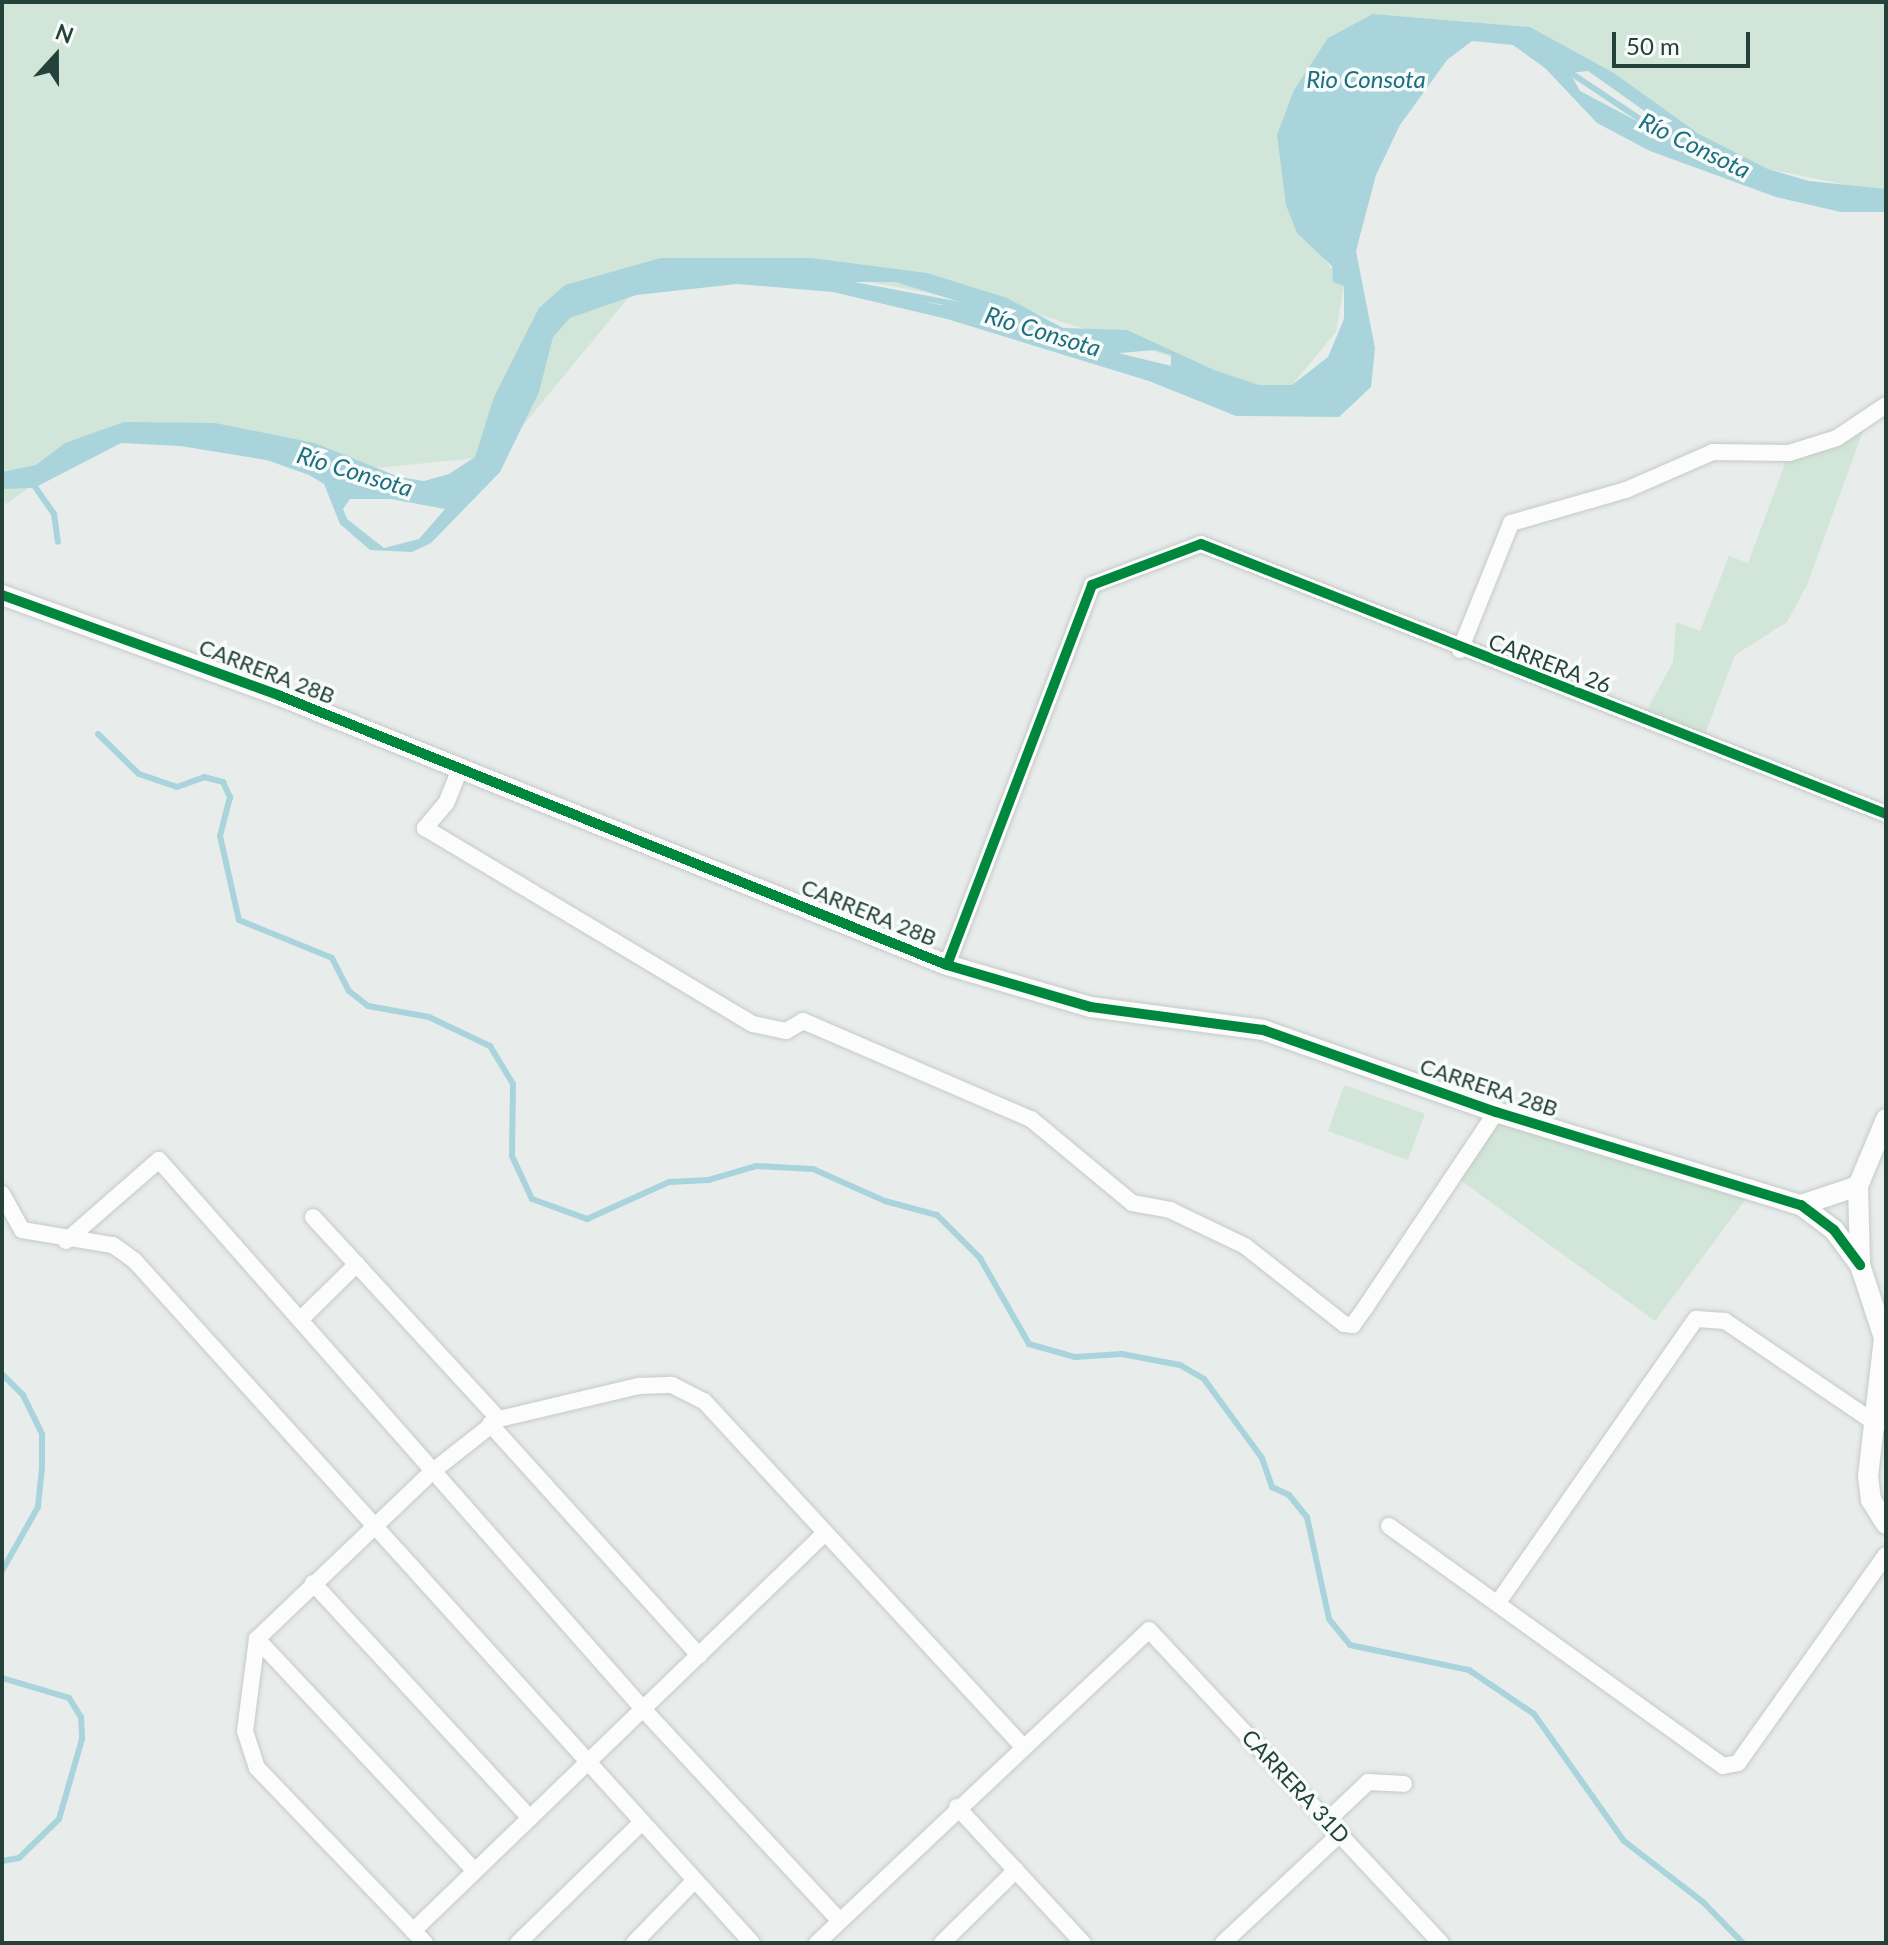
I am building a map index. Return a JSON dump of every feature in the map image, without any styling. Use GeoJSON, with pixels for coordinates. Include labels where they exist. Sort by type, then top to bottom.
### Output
{"type":"FeatureCollection","features":[{"type":"Feature","properties":{"kind":"street"},"geometry":{"type":"LineString","coordinates":[[1460,650],[1511,523],[1626,490],[1713,452],[1789,453],[1837,438],[1886,405]]}},
{"type":"Feature","properties":{"kind":"street","name":"CARRERA 26"},"geometry":{"type":"LineString","coordinates":[[947,965],[1092,585],[1201,544],[1460,650],[1886,814]]}},
{"type":"Feature","properties":{"kind":"street","name":"CARRERA 28B"},"geometry":{"type":"LineString","coordinates":[[2,595],[460,769],[947,965],[1091,1007],[1263,1030],[1496,1112],[1801,1205],[1834,1230],[1860,1265]]}},
{"type":"Feature","properties":{"kind":"street"},"geometry":{"type":"LineString","coordinates":[[460,769],[446,803],[425,828],[753,1024],[786,1031],[803,1021],[1031,1119],[1132,1203],[1170,1210],[1245,1246],[1344,1324],[1353,1325],[1496,1112]]}},
{"type":"Feature","properties":{"kind":"street"},"geometry":{"type":"LineString","coordinates":[[1886,1119],[1858,1186],[1860,1265],[1884,1338],[1878,1425],[1868,1476],[1871,1500],[1886,1524]]}},
{"type":"Feature","properties":{"kind":"street"},"geometry":{"type":"LineString","coordinates":[[66,1241],[159,1160],[302,1318],[643,1709],[840,1921]]}},
{"type":"Feature","properties":{"kind":"street"},"geometry":{"type":"LineString","coordinates":[[1801,1205],[1858,1186]]}},
{"type":"Feature","properties":{"kind":"street"},"geometry":{"type":"LineString","coordinates":[[2,1194],[22,1230],[66,1241],[113,1245],[134,1260],[585,1765],[752,1943]]}},
{"type":"Feature","properties":{"kind":"street"},"geometry":{"type":"LineString","coordinates":[[313,1217],[699,1655]]}},
{"type":"Feature","properties":{"kind":"street"},"geometry":{"type":"LineString","coordinates":[[302,1318],[357,1264]]}},
{"type":"Feature","properties":{"kind":"street"},"geometry":{"type":"LineString","coordinates":[[1499,1601],[1696,1319],[1725,1321],[1878,1425]]}},
{"type":"Feature","properties":{"kind":"street"},"geometry":{"type":"LineString","coordinates":[[425,1943],[257,1768],[245,1731],[257,1639],[433,1471],[494,1421],[639,1386],[672,1385],[704,1401],[1023,1747],[817,1943]]}},
{"type":"Feature","properties":{"kind":"street"},"geometry":{"type":"LineString","coordinates":[[1389,1526],[1499,1601],[1723,1766],[1732,1766],[1886,1555]]}},
{"type":"Feature","properties":{"kind":"street"},"geometry":{"type":"LineString","coordinates":[[413,1931],[824,1534]]}},
{"type":"Feature","properties":{"kind":"street"},"geometry":{"type":"LineString","coordinates":[[313,1583],[530,1818]]}},
{"type":"Feature","properties":{"kind":"street","name":"CARRERA 31D"},"geometry":{"type":"LineString","coordinates":[[1023,1747],[1149,1630],[1329,1819],[1441,1943]]}},
{"type":"Feature","properties":{"kind":"street"},"geometry":{"type":"LineString","coordinates":[[257,1639],[475,1871]]}},
{"type":"Feature","properties":{"kind":"street"},"geometry":{"type":"LineString","coordinates":[[1329,1819],[1368,1782],[1404,1784]]}},
{"type":"Feature","properties":{"kind":"street"},"geometry":{"type":"LineString","coordinates":[[957,1807],[1016,1870],[1072,1939]]}},
{"type":"Feature","properties":{"kind":"street"},"geometry":{"type":"LineString","coordinates":[[518,1943],[640,1824]]}},
{"type":"Feature","properties":{"kind":"street"},"geometry":{"type":"LineString","coordinates":[[1223,1943],[1341,1833]]}},
{"type":"Feature","properties":{"kind":"street"},"geometry":{"type":"LineString","coordinates":[[942,1943],[1016,1870]]}},
{"type":"Feature","properties":{"kind":"street"},"geometry":{"type":"LineString","coordinates":[[634,1943],[694,1881]]}},
{"type":"Feature","properties":{"kind":"green space"},"geometry":{"type":"Polygon","coordinates":[[[2,2],[1886,2],[1886,193],[1768,169],[1699,134],[1614,73],[1530,27],[1373,14],[1286,205],[1344,286],[1336,332],[1292,385],[1259,385],[1035,313],[742,258],[661,258],[498,456],[325,473],[109,427],[7,504],[2,500],[2,2]]]}},
{"type":"Feature","properties":{"kind":"green space"},"geometry":{"type":"Polygon","coordinates":[[[1867,420],[1807,585],[1787,622],[1735,655],[1702,742],[1642,719],[1673,662],[1676,622],[1700,631],[1729,556],[1748,563],[1789,453],[1867,420]]]}},
{"type":"Feature","properties":{"kind":"green space"},"geometry":{"type":"Polygon","coordinates":[[[1344,1085],[1425,1114],[1408,1160],[1328,1131],[1344,1085]]]}},
{"type":"Feature","properties":{"kind":"green space"},"geometry":{"type":"Polygon","coordinates":[[[1496,1112],[1752,1191],[1655,1321],[1453,1175],[1496,1112]]]}},
{"type":"Feature","properties":{"kind":"water","name":"Rio Consota"},"geometry":{"type":"Polygon","coordinates":[[[1373,14],[1530,27],[1614,73],[1699,134],[1768,169],[1809,181],[1886,189],[1886,212],[1841,212],[1776,197],[1650,151],[1597,123],[1545,68],[1513,45],[1472,41],[1447,60],[1400,125],[1376,175],[1356,251],[1375,348],[1371,387],[1339,417],[1236,416],[1149,381],[947,319],[833,292],[737,284],[636,295],[570,318],[553,337],[539,392],[500,472],[431,543],[412,552],[370,550],[340,524],[324,484],[309,475],[267,460],[180,446],[121,443],[34,488],[2,489],[2,472],[36,465],[65,443],[124,422],[215,423],[315,443],[399,477],[424,481],[449,474],[475,457],[494,397],[539,308],[565,285],[661,258],[811,258],[927,273],[1007,298],[1063,328],[1127,330],[1214,370],[1259,385],[1292,385],[1328,357],[1344,319],[1344,286],[1333,282],[1332,266],[1297,233],[1286,205],[1277,135],[1294,90],[1328,38],[1373,14]],[[1588,71],[1570,73],[1580,91],[1654,130],[1646,112],[1588,71]],[[841,282],[940,305],[963,303],[896,282],[841,282]],[[1155,350],[1108,354],[1171,368],[1171,355],[1155,350]],[[350,499],[343,509],[347,519],[384,548],[419,539],[445,509],[391,499],[350,499]]]}},
{"type":"Feature","properties":{"kind":"waterway","name":"Río Consota"},"geometry":{"type":"LineString","coordinates":[[1565,69],[1659,132]]}},
{"type":"Feature","properties":{"kind":"waterway","name":"Río Consota"},"geometry":{"type":"LineString","coordinates":[[832,281],[966,306]]}},
{"type":"Feature","properties":{"kind":"waterway","name":"Río Consota"},"geometry":{"type":"LineString","coordinates":[[1101,352],[1175,370]]}},
{"type":"Feature","properties":{"kind":"waterway"},"geometry":{"type":"LineString","coordinates":[[31,481],[54,514],[58,542]]}},
{"type":"Feature","properties":{"kind":"waterway"},"geometry":{"type":"LineString","coordinates":[[98,734],[139,774],[177,787],[204,777],[223,782],[230,797],[220,836],[239,920],[332,958],[349,991],[368,1006],[429,1017],[490,1046],[513,1084],[512,1156],[532,1199],[587,1219],[669,1182],[709,1180],[756,1166],[813,1169],[885,1201],[937,1215],[980,1258],[1029,1344],[1075,1357],[1122,1354],[1180,1365],[1204,1379],[1262,1458],[1272,1487],[1289,1495],[1307,1517],[1329,1619],[1350,1645],[1469,1670],[1534,1714],[1624,1841],[1703,1902],[1743,1943]]}},
{"type":"Feature","properties":{"kind":"waterway"},"geometry":{"type":"LineString","coordinates":[[2,1374],[23,1395],[42,1434],[38,1507],[2,1571]]}},
{"type":"Feature","properties":{"kind":"waterway"},"geometry":{"type":"LineString","coordinates":[[2,1678],[69,1698],[81,1717],[82,1739],[59,1819],[19,1858],[2,1861]]}},
{"type":"Feature","properties":{"kind":"cycle path"},"geometry":{"type":"LineString","coordinates":[[947,965],[1092,585],[1201,544],[1886,814]]}},
{"type":"Feature","properties":{"kind":"cycle path"},"geometry":{"type":"LineString","coordinates":[[2,595],[278,695],[947,965],[1091,1007],[1263,1030],[1496,1112],[1801,1205],[1834,1230],[1860,1265]]}}]}
